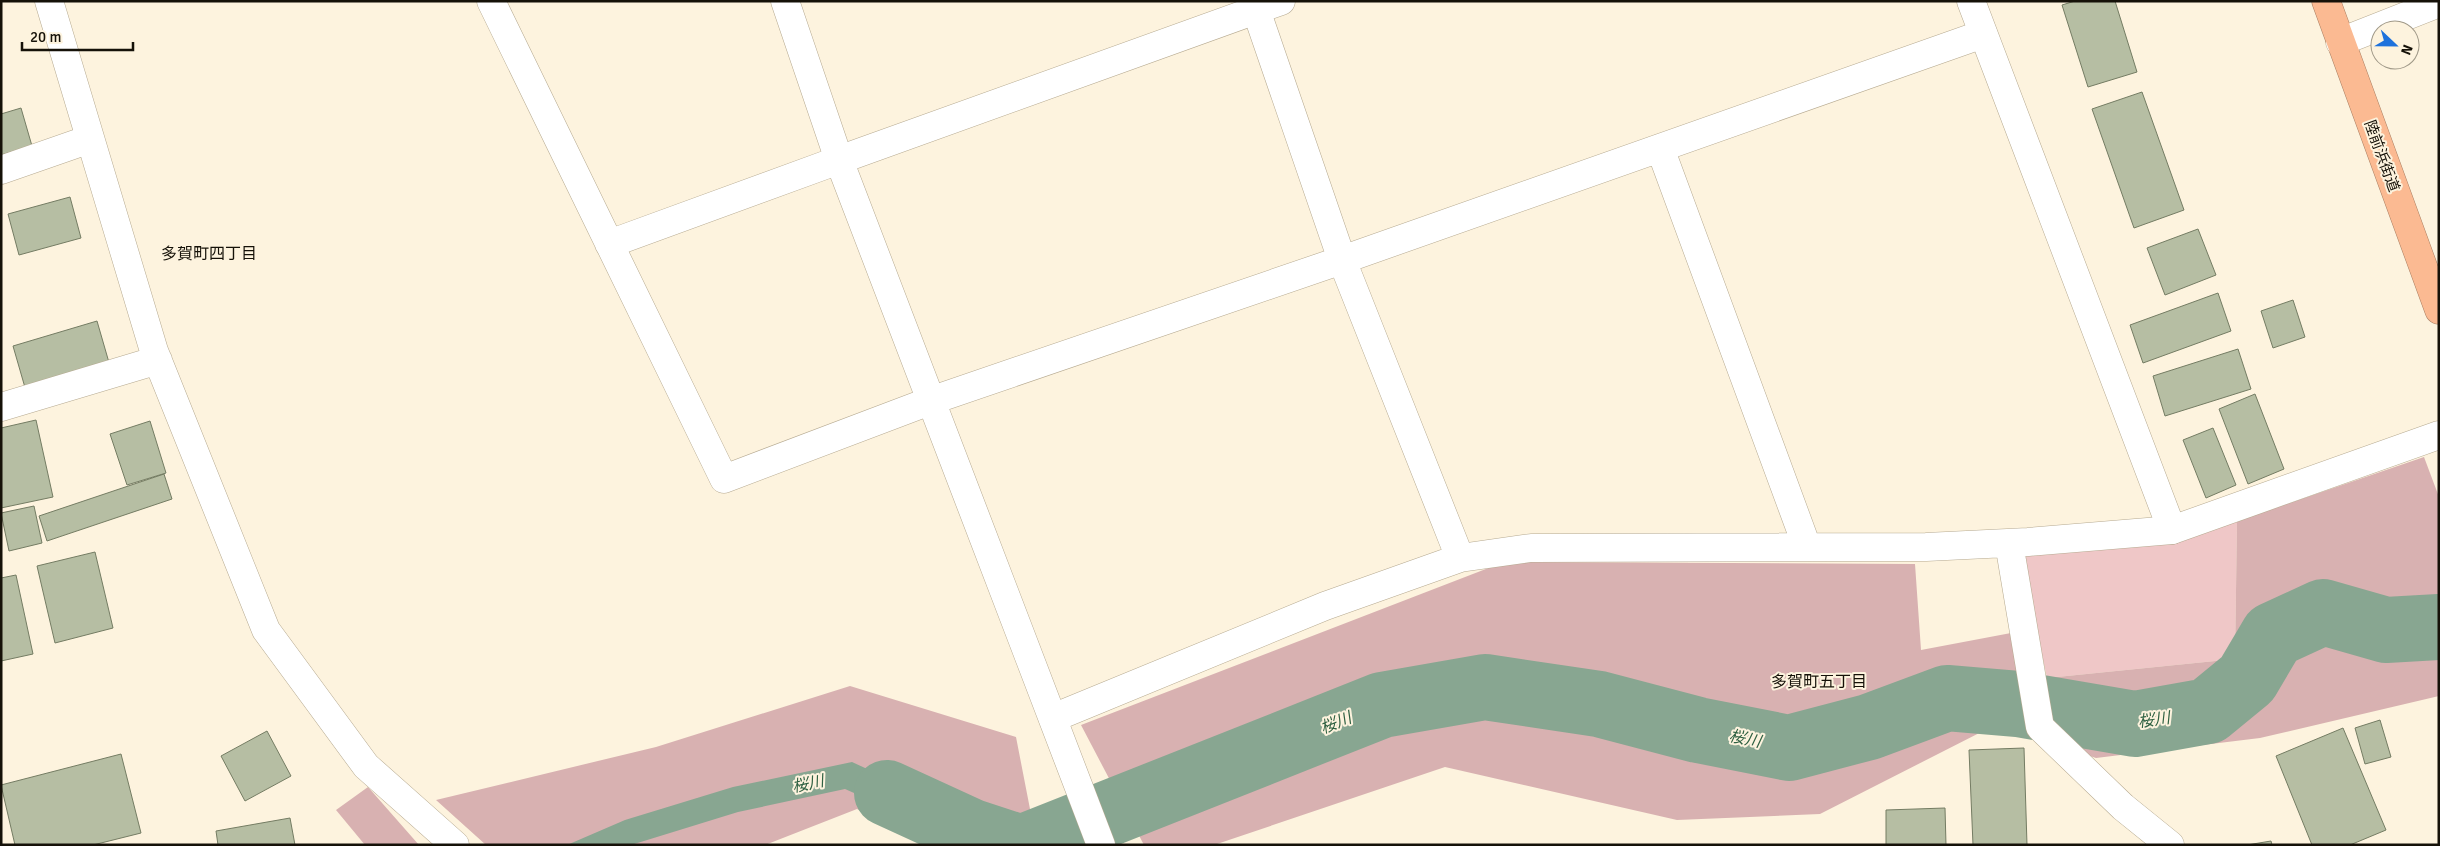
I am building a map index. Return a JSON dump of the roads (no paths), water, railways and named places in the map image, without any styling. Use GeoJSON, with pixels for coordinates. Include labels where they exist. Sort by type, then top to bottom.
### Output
{"type":"FeatureCollection","features":[{"type":"Feature","properties":{"kind":"highway","name":"陸前浜街道"},"geometry":{"type":"LineString","coordinates":[[2326,1],[2439,310]]}},
{"type":"Feature","properties":{"kind":"street"},"geometry":{"type":"LineString","coordinates":[[49,1],[158,360],[266,630],[366,766],[455,845]]}},
{"type":"Feature","properties":{"kind":"street"},"geometry":{"type":"LineString","coordinates":[[491,1],[724,479],[930,401],[1342,260],[1983,34]]}},
{"type":"Feature","properties":{"kind":"street"},"geometry":{"type":"LineString","coordinates":[[785,1],[839,160],[1101,845]]}},
{"type":"Feature","properties":{"kind":"street"},"geometry":{"type":"LineString","coordinates":[[1971,1],[2172,530]]}},
{"type":"Feature","properties":{"kind":"street"},"geometry":{"type":"LineString","coordinates":[[609,244],[1263,4],[1342,260],[1460,558]]}},
{"type":"Feature","properties":{"kind":"street"},"geometry":{"type":"LineString","coordinates":[[2340,42],[2439,4]]}},
{"type":"Feature","properties":{"kind":"street"},"geometry":{"type":"LineString","coordinates":[[1,170],[90,139]]}},
{"type":"Feature","properties":{"kind":"street"},"geometry":{"type":"LineString","coordinates":[[1660,148],[1807,547]]}},
{"type":"Feature","properties":{"kind":"street"},"geometry":{"type":"LineString","coordinates":[[1,407],[158,360]]}},
{"type":"Feature","properties":{"kind":"street"},"geometry":{"type":"LineString","coordinates":[[1053,718],[1325,606],[1460,558],[1532,548],[1926,547],[2009,543],[2172,530],[2439,435]]}},
{"type":"Feature","properties":{"kind":"street"},"geometry":{"type":"LineString","coordinates":[[2009,543],[2040,727],[2123,807],[2170,845]]}},
{"type":"Feature","properties":{"kind":"water"},"geometry":{"type":"Polygon","coordinates":[[[2321,599],[2386,615],[2439,613],[2439,640],[2383,644],[2323,626],[2281,644],[2255,684],[2237,672],[2264,627],[2321,599]]]}},
{"type":"Feature","properties":{"kind":"water"},"geometry":{"type":"Polygon","coordinates":[[[852,762],[976,819],[967,843],[845,789],[738,812],[631,845],[567,845],[625,820],[733,787],[852,762]]]}},
{"type":"Feature","properties":{"kind":"waterway","name":"桜川"},"geometry":{"type":"LineString","coordinates":[[1029,845],[1382,705],[1485,687],[1599,704],[1698,730],[1789,748],[1869,727],[1947,698],[2018,704],[2135,724],[2208,711],[2247,679],[2273,635],[2323,612],[2386,630],[2439,627]]}},
{"type":"Feature","properties":{"kind":"waterway","name":"桜川"},"geometry":{"type":"LineString","coordinates":[[887,793],[972,832],[1012,845]]}},
{"type":"Feature","properties":{"kind":"district","name":"多賀町四丁目"},"geometry":{"type":"Point","coordinates":[209,254]}},
{"type":"Feature","properties":{"kind":"district","name":"多賀町五丁目"},"geometry":{"type":"Point","coordinates":[1819,682]}}]}
